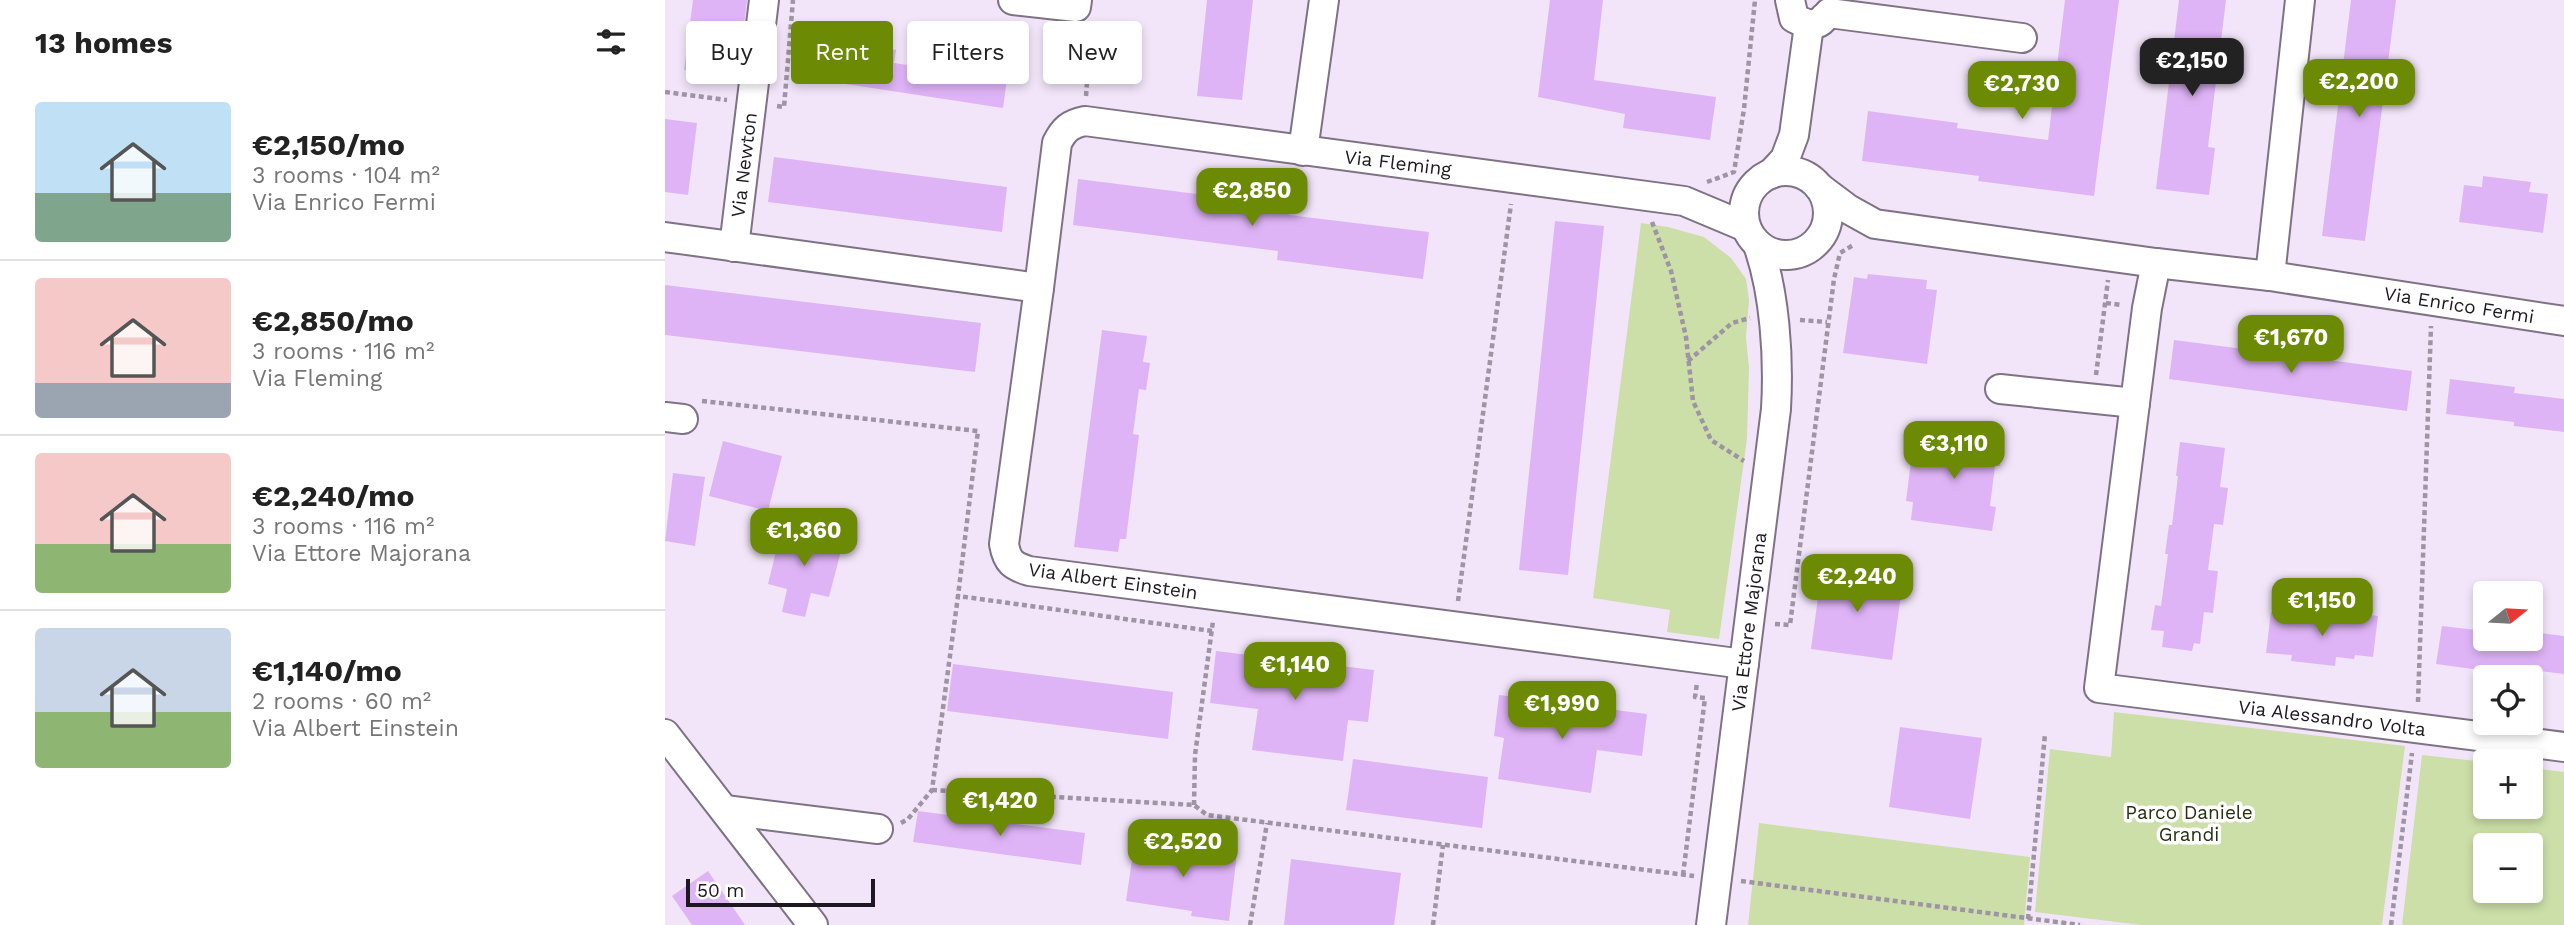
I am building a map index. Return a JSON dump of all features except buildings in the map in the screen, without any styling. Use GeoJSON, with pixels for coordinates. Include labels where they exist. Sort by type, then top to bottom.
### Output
{"type":"FeatureCollection","features":[{"type":"Feature","properties":{"kind":"street","name":"Via Newton"},"geometry":{"type":"LineString","coordinates":[[734,247],[764,0]]}},
{"type":"Feature","properties":{"kind":"street"},"geometry":{"type":"LineString","coordinates":[[1013,0],[1077,4]]}},
{"type":"Feature","properties":{"kind":"street"},"geometry":{"type":"LineString","coordinates":[[1303,151],[1324,0]]}},
{"type":"Feature","properties":{"kind":"street"},"geometry":{"type":"LineString","coordinates":[[1785,0],[1794,18],[1823,13],[2022,38]]}},
{"type":"Feature","properties":{"kind":"street"},"geometry":{"type":"LineString","coordinates":[[2270,276],[2300,0]]}},
{"type":"Feature","properties":{"kind":"street"},"geometry":{"type":"LineString","coordinates":[[1794,135],[1810,180],[1825,196],[1828,217],[1814,243],[1783,255],[1765,250],[1752,236],[1743,211],[1762,180],[1785,159],[1794,135],[1823,13]]}},
{"type":"Feature","properties":{"kind":"street"},"geometry":{"type":"LineString","coordinates":[[665,237],[1039,288],[1057,143],[1064,130],[1085,121]]}},
{"type":"Feature","properties":{"kind":"street","name":"Via Fleming"},"geometry":{"type":"LineString","coordinates":[[1085,121],[1634,194],[1690,191],[1725,194],[1762,180]]}},
{"type":"Feature","properties":{"kind":"street"},"geometry":{"type":"LineString","coordinates":[[1762,180],[1780,170],[1810,180]]}},
{"type":"Feature","properties":{"kind":"street","name":"Via Enrico Fermi"},"geometry":{"type":"LineString","coordinates":[[1810,180],[1847,209],[1870,233]]}},
{"type":"Feature","properties":{"kind":"street","name":"Via Fleming"},"geometry":{"type":"LineString","coordinates":[[1690,191],[1752,236]]}},
{"type":"Feature","properties":{"kind":"street","name":"Via Enrico Fermi"},"geometry":{"type":"LineString","coordinates":[[1814,243],[1870,233],[2270,276],[2564,321]]}},
{"type":"Feature","properties":{"kind":"street","name":"Via Ettore Majorana"},"geometry":{"type":"LineString","coordinates":[[1711,925],[1744,664],[1763,622],[1769,463],[1777,384],[1773,318],[1766,270],[1752,236]]}},
{"type":"Feature","properties":{"kind":"street","name":"Via Ettore Majorana"},"geometry":{"type":"LineString","coordinates":[[1773,318],[1793,271],[1814,243]]}},
{"type":"Feature","properties":{"kind":"street"},"geometry":{"type":"LineString","coordinates":[[2000,389],[2135,403],[2147,308],[2156,263]]}},
{"type":"Feature","properties":{"kind":"street","name":"Via Albert Einstein"},"geometry":{"type":"LineString","coordinates":[[1039,288],[1004,544],[1007,558],[1015,567],[1216,596],[1744,664]]}},
{"type":"Feature","properties":{"kind":"street","name":"Via Alessandro Volta"},"geometry":{"type":"LineString","coordinates":[[2135,403],[2099,688],[2564,747]]}},
{"type":"Feature","properties":{"kind":"street"},"geometry":{"type":"LineString","coordinates":[[665,734],[813,925]]}},
{"type":"Feature","properties":{"kind":"street"},"geometry":{"type":"LineString","coordinates":[[725,810],[878,829]]}},
{"type":"Feature","properties":{"kind":"path"},"geometry":{"type":"LineString","coordinates":[[1690,191],[1734,172],[1751,57],[1755,0]]}},
{"type":"Feature","properties":{"kind":"path"},"geometry":{"type":"LineString","coordinates":[[1077,4],[1093,10],[1087,64],[1085,121]]}},
{"type":"Feature","properties":{"kind":"path"},"geometry":{"type":"LineString","coordinates":[[1455,626],[1514,178]]}},
{"type":"Feature","properties":{"kind":"path"},"geometry":{"type":"LineString","coordinates":[[1634,194],[1653,225],[1671,271],[1686,337],[1693,401],[1711,440],[1744,461],[1769,463]]}},
{"type":"Feature","properties":{"kind":"path"},"geometry":{"type":"LineString","coordinates":[[1763,622],[1790,625],[1834,279],[1840,253],[1870,233]]}},
{"type":"Feature","properties":{"kind":"path"},"geometry":{"type":"LineString","coordinates":[[2092,399],[2108,276]]}},
{"type":"Feature","properties":{"kind":"path"},"geometry":{"type":"LineString","coordinates":[[2391,925],[2421,679],[2431,301]]}},
{"type":"Feature","properties":{"kind":"path"},"geometry":{"type":"LineString","coordinates":[[1688,361],[1732,323],[1747,318],[1773,318]]}},
{"type":"Feature","properties":{"kind":"path"},"geometry":{"type":"LineString","coordinates":[[679,412],[741,403],[978,431],[932,790],[908,818],[890,830],[878,829]]}},
{"type":"Feature","properties":{"kind":"path"},"geometry":{"type":"LineString","coordinates":[[958,596],[1212,631]]}},
{"type":"Feature","properties":{"kind":"path"},"geometry":{"type":"LineString","coordinates":[[1194,804],[1195,755],[1216,596]]}},
{"type":"Feature","properties":{"kind":"path"},"geometry":{"type":"LineString","coordinates":[[1683,875],[1705,698],[1695,697],[1701,658]]}},
{"type":"Feature","properties":{"kind":"path"},"geometry":{"type":"LineString","coordinates":[[2028,919],[2045,734]]}},
{"type":"Feature","properties":{"kind":"path"},"geometry":{"type":"LineString","coordinates":[[932,790],[1194,804],[1207,815],[2080,925]]}},
{"type":"Feature","properties":{"kind":"path"},"geometry":{"type":"LineString","coordinates":[[1250,925],[1267,823]]}},
{"type":"Feature","properties":{"kind":"path"},"geometry":{"type":"LineString","coordinates":[[1433,925],[1443,845]]}},
{"type":"Feature","properties":{"kind":"green space"},"geometry":{"type":"Polygon","coordinates":[[[1641,223],[1704,237],[1731,258],[1746,279],[1749,300],[1746,337],[1749,368],[1747,439],[1719,639],[1667,632],[1670,610],[1593,598],[1641,223]]]}},
{"type":"Feature","properties":{"kind":"green space","name":"Parco Daniele Grandi"},"geometry":{"type":"Polygon","coordinates":[[[2114,712],[2405,746],[2382,925],[2141,925],[2035,912],[2050,749],[2111,757],[2114,712]]]}},
{"type":"Feature","properties":{"kind":"green space"},"geometry":{"type":"Polygon","coordinates":[[[2422,755],[2473,761],[2473,819],[2543,819],[2543,769],[2564,772],[2564,925],[2402,925],[2422,755]]]}},
{"type":"Feature","properties":{"kind":"green space"},"geometry":{"type":"Polygon","coordinates":[[[1759,823],[2030,857],[2024,925],[1748,925],[1759,823]]]}}]}
